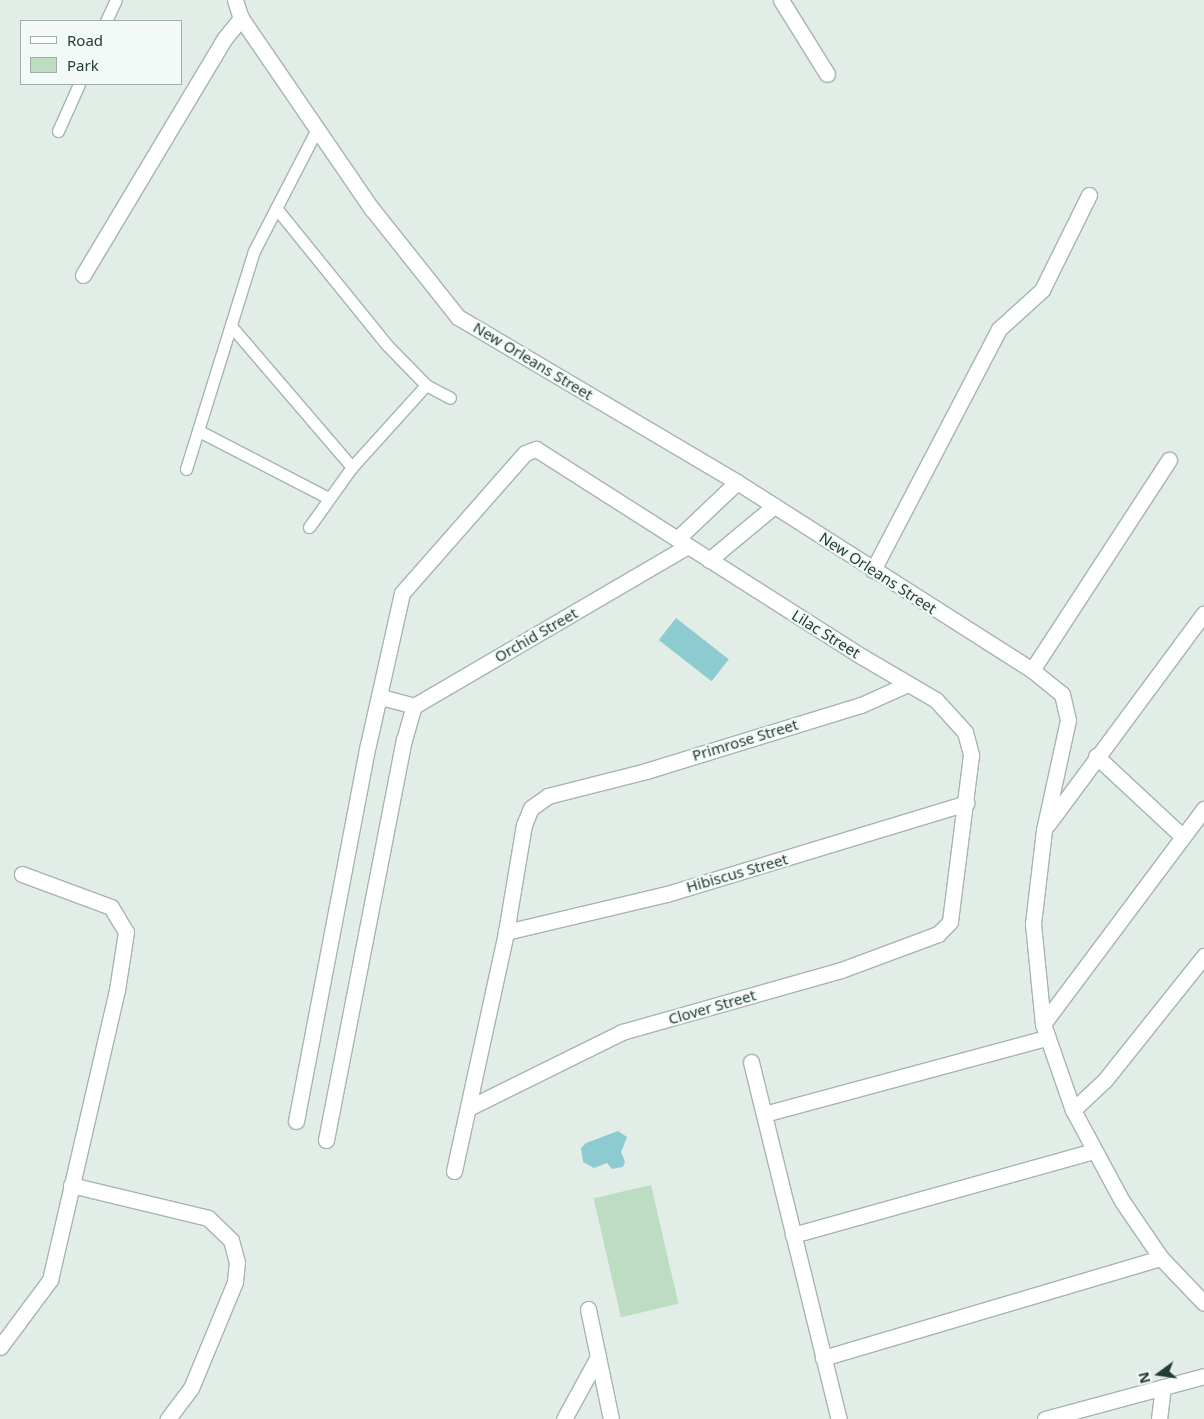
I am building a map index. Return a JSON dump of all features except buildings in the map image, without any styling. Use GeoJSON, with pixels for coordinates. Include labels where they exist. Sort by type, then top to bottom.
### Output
{"type":"FeatureCollection","features":[{"type":"Feature","properties":{"kind":"street","name":"New Orleans Street"},"geometry":{"type":"LineString","coordinates":[[235,0],[241,18],[372,209],[458,317],[737,482],[1032,670],[1062,694],[1068,720],[1044,830],[1033,924],[1045,1031],[1073,1110],[1093,1151],[1161,1258],[1204,1303]]}},
{"type":"Feature","properties":{"kind":"street"},"geometry":{"type":"LineString","coordinates":[[781,0],[827,74]]}},
{"type":"Feature","properties":{"kind":"street"},"geometry":{"type":"LineString","coordinates":[[83,274],[225,38],[241,18]]}},
{"type":"Feature","properties":{"kind":"street"},"geometry":{"type":"LineString","coordinates":[[874,570],[999,329],[1042,290],[1089,195]]}},
{"type":"Feature","properties":{"kind":"street","name":"Lilac Street"},"geometry":{"type":"LineString","coordinates":[[381,697],[399,602],[407,584],[525,453],[532,449],[540,450],[709,560],[936,700],[965,732],[972,755],[952,914]]}},
{"type":"Feature","properties":{"kind":"street"},"geometry":{"type":"LineString","coordinates":[[1032,670],[1169,460]]}},
{"type":"Feature","properties":{"kind":"street","name":"Orchid Street"},"geometry":{"type":"LineString","coordinates":[[414,706],[683,542],[737,482]]}},
{"type":"Feature","properties":{"kind":"street"},"geometry":{"type":"LineString","coordinates":[[709,560],[774,506]]}},
{"type":"Feature","properties":{"kind":"street"},"geometry":{"type":"LineString","coordinates":[[1044,830],[1096,756],[1204,614]]}},
{"type":"Feature","properties":{"kind":"street","name":"Primrose Street"},"geometry":{"type":"LineString","coordinates":[[454,1171],[470,1107],[506,932],[526,814],[548,796],[646,771],[861,705],[908,684]]}},
{"type":"Feature","properties":{"kind":"street"},"geometry":{"type":"LineString","coordinates":[[296,1121],[368,745],[381,697],[414,706],[404,740],[326,1140]]}},
{"type":"Feature","properties":{"kind":"street"},"geometry":{"type":"LineString","coordinates":[[1096,756],[1182,836]]}},
{"type":"Feature","properties":{"kind":"street","name":"Hibiscus Street"},"geometry":{"type":"LineString","coordinates":[[506,932],[667,894],[966,803]]}},
{"type":"Feature","properties":{"kind":"street"},"geometry":{"type":"LineString","coordinates":[[764,1114],[1045,1031],[1182,836],[1204,809]]}},
{"type":"Feature","properties":{"kind":"street"},"geometry":{"type":"LineString","coordinates":[[0,1347],[50,1280],[117,990],[126,932],[111,907],[22,874]]}},
{"type":"Feature","properties":{"kind":"street","name":"Clover Street"},"geometry":{"type":"LineString","coordinates":[[470,1107],[622,1032],[841,970],[938,934],[950,922],[952,914]]}},
{"type":"Feature","properties":{"kind":"street"},"geometry":{"type":"LineString","coordinates":[[1073,1110],[1104,1080],[1204,956]]}},
{"type":"Feature","properties":{"kind":"street"},"geometry":{"type":"LineString","coordinates":[[751,1062],[823,1358],[840,1419]]}},
{"type":"Feature","properties":{"kind":"street"},"geometry":{"type":"LineString","coordinates":[[793,1235],[1093,1151]]}},
{"type":"Feature","properties":{"kind":"street"},"geometry":{"type":"LineString","coordinates":[[71,1185],[208,1218],[231,1240],[237,1262],[235,1282],[191,1388],[168,1419]]}},
{"type":"Feature","properties":{"kind":"street"},"geometry":{"type":"LineString","coordinates":[[823,1358],[1161,1258]]}},
{"type":"Feature","properties":{"kind":"street"},"geometry":{"type":"LineString","coordinates":[[588,1309],[611,1419]]}},
{"type":"Feature","properties":{"kind":"street"},"geometry":{"type":"LineString","coordinates":[[564,1419],[598,1356]]}},
{"type":"Feature","properties":{"kind":"street"},"geometry":{"type":"LineString","coordinates":[[1045,1419],[1204,1376]]}},
{"type":"Feature","properties":{"kind":"street"},"geometry":{"type":"LineString","coordinates":[[1159,1419],[1162,1387]]}},
{"type":"Feature","properties":{"kind":"lane"},"geometry":{"type":"LineString","coordinates":[[106,20],[116,0]]}},
{"type":"Feature","properties":{"kind":"lane"},"geometry":{"type":"LineString","coordinates":[[58,131],[79,85]]}},
{"type":"Feature","properties":{"kind":"lane"},"geometry":{"type":"LineString","coordinates":[[186,469],[254,251],[317,129]]}},
{"type":"Feature","properties":{"kind":"lane"},"geometry":{"type":"LineString","coordinates":[[276,208],[387,345],[426,385],[450,398]]}},
{"type":"Feature","properties":{"kind":"lane"},"geometry":{"type":"LineString","coordinates":[[230,326],[352,467]]}},
{"type":"Feature","properties":{"kind":"lane"},"geometry":{"type":"LineString","coordinates":[[309,527],[352,467],[426,385]]}},
{"type":"Feature","properties":{"kind":"lane"},"geometry":{"type":"LineString","coordinates":[[199,431],[328,498]]}},
{"type":"Feature","properties":{"kind":"green space"},"geometry":{"type":"Polygon","coordinates":[[[651,1185],[678,1304],[621,1317],[594,1198],[651,1185]]]}},
{"type":"Feature","properties":{"kind":"water"},"geometry":{"type":"Polygon","coordinates":[[[676,618],[729,659],[712,681],[659,640],[676,618]]]}},
{"type":"Feature","properties":{"kind":"water"},"geometry":{"type":"Polygon","coordinates":[[[618,1131],[627,1137],[621,1152],[625,1162],[623,1167],[612,1169],[607,1163],[594,1168],[583,1162],[581,1148],[586,1143],[618,1131]]]}}]}
